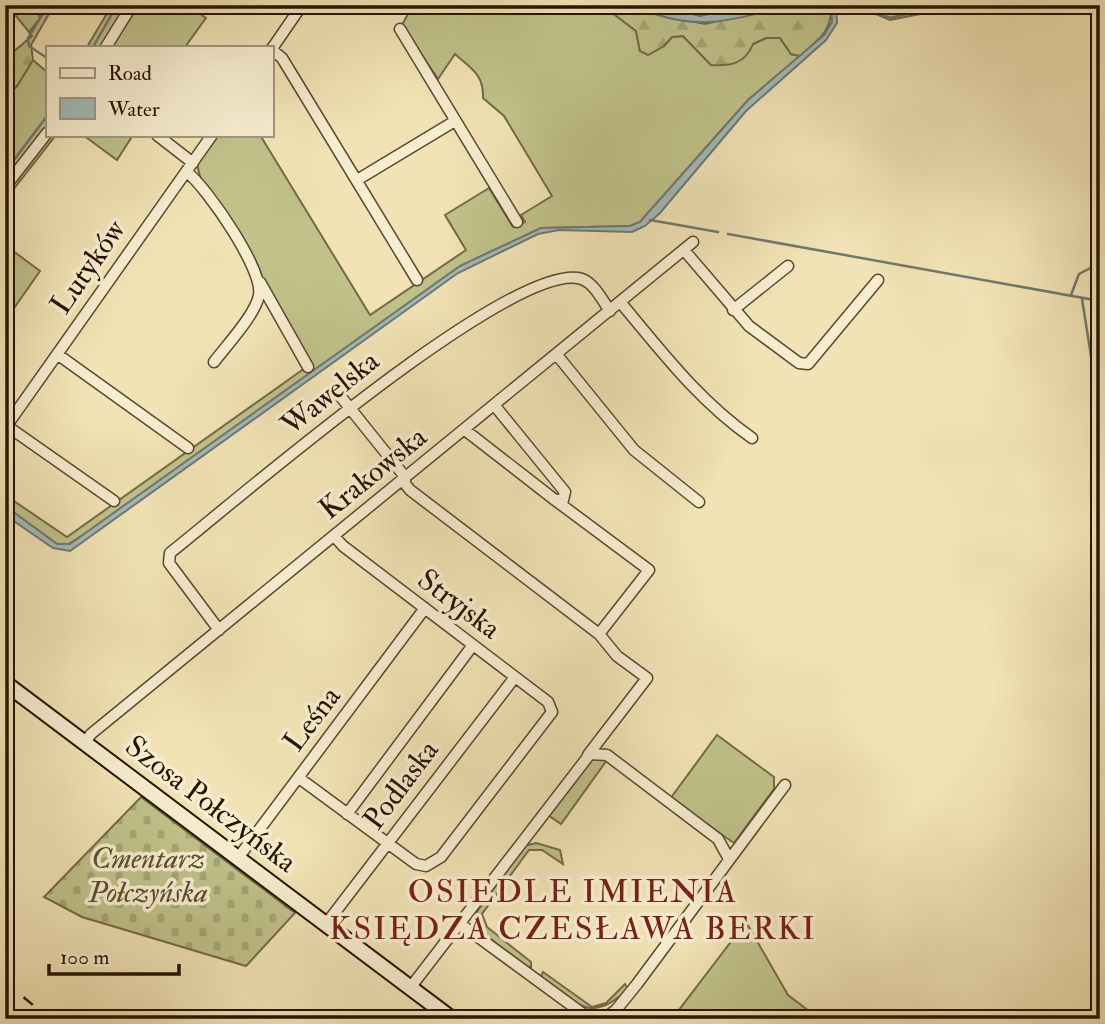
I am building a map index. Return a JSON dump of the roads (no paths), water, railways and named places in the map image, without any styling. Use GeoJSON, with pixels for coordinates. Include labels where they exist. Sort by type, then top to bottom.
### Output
{"type":"FeatureCollection","features":[{"type":"Feature","properties":{"kind":"main road","name":"Szosa Połczyńska"},"geometry":{"type":"LineString","coordinates":[[5,683],[452,1019]]}},
{"type":"Feature","properties":{"kind":"street"},"geometry":{"type":"LineString","coordinates":[[107,46],[132,5]]}},
{"type":"Feature","properties":{"kind":"street"},"geometry":{"type":"LineString","coordinates":[[273,47],[302,5]]}},
{"type":"Feature","properties":{"kind":"street"},"geometry":{"type":"LineString","coordinates":[[400,29],[517,222]]}},
{"type":"Feature","properties":{"kind":"street"},"geometry":{"type":"LineString","coordinates":[[273,51],[282,58],[417,280]]}},
{"type":"Feature","properties":{"kind":"street"},"geometry":{"type":"LineString","coordinates":[[357,180],[455,121]]}},
{"type":"Feature","properties":{"kind":"street"},"geometry":{"type":"LineString","coordinates":[[5,187],[46,135]]}},
{"type":"Feature","properties":{"kind":"street"},"geometry":{"type":"LineString","coordinates":[[158,136],[190,167],[202,183],[308,367]]}},
{"type":"Feature","properties":{"kind":"street","name":"Lutyków"},"geometry":{"type":"LineString","coordinates":[[6,427],[211,136]]}},
{"type":"Feature","properties":{"kind":"street","name":"Krakowska"},"geometry":{"type":"LineString","coordinates":[[85,743],[91,734],[693,242]]}},
{"type":"Feature","properties":{"kind":"street"},"geometry":{"type":"LineString","coordinates":[[684,250],[733,310],[772,346],[799,363],[808,364],[878,280]]}},
{"type":"Feature","properties":{"kind":"street"},"geometry":{"type":"LineString","coordinates":[[733,310],[788,266]]}},
{"type":"Feature","properties":{"kind":"street"},"geometry":{"type":"LineString","coordinates":[[214,362],[255,306],[259,296],[257,275]]}},
{"type":"Feature","properties":{"kind":"street","name":"Wawelska"},"geometry":{"type":"LineString","coordinates":[[219,630],[169,563],[170,553],[408,362],[482,316],[546,282],[582,279],[610,311]]}},
{"type":"Feature","properties":{"kind":"street"},"geometry":{"type":"LineString","coordinates":[[621,303],[713,410],[752,438]]}},
{"type":"Feature","properties":{"kind":"street"},"geometry":{"type":"LineString","coordinates":[[57,354],[188,448]]}},
{"type":"Feature","properties":{"kind":"street"},"geometry":{"type":"LineString","coordinates":[[557,355],[634,450],[699,502]]}},
{"type":"Feature","properties":{"kind":"street"},"geometry":{"type":"LineString","coordinates":[[341,397],[411,491],[599,634],[611,651],[648,678],[410,988]]}},
{"type":"Feature","properties":{"kind":"street"},"geometry":{"type":"LineString","coordinates":[[495,405],[565,492],[563,500],[555,500]]}},
{"type":"Feature","properties":{"kind":"street"},"geometry":{"type":"LineString","coordinates":[[6,427],[114,501]]}},
{"type":"Feature","properties":{"kind":"street"},"geometry":{"type":"LineString","coordinates":[[465,430],[649,570],[599,634]]}},
{"type":"Feature","properties":{"kind":"street","name":"Stryjska"},"geometry":{"type":"LineString","coordinates":[[334,536],[548,702],[552,712],[435,862],[419,866],[387,844]]}},
{"type":"Feature","properties":{"kind":"street","name":"Leśna"},"geometry":{"type":"LineString","coordinates":[[238,858],[425,608]]}},
{"type":"Feature","properties":{"kind":"street"},"geometry":{"type":"LineString","coordinates":[[347,814],[473,645]]}},
{"type":"Feature","properties":{"kind":"street","name":"Podlaska"},"geometry":{"type":"LineString","coordinates":[[326,924],[515,677]]}},
{"type":"Feature","properties":{"kind":"street"},"geometry":{"type":"LineString","coordinates":[[586,758],[593,753],[607,755],[718,839],[729,859]]}},
{"type":"Feature","properties":{"kind":"street"},"geometry":{"type":"LineString","coordinates":[[299,778],[387,844]]}},
{"type":"Feature","properties":{"kind":"street"},"geometry":{"type":"LineString","coordinates":[[604,1019],[624,1002],[785,785]]}},
{"type":"Feature","properties":{"kind":"street"},"geometry":{"type":"LineString","coordinates":[[459,923],[590,1019]]}},
{"type":"Feature","properties":{"kind":"water"},"geometry":{"type":"Polygon","coordinates":[[[631,5],[655,5],[700,16],[751,5],[789,5],[728,20],[692,22],[653,14],[631,5]]]}},
{"type":"Feature","properties":{"kind":"water"},"geometry":{"type":"Polygon","coordinates":[[[831,5],[836,5],[837,23],[826,40],[746,111],[660,213],[645,226],[632,232],[559,230],[538,234],[458,273],[70,551],[53,548],[5,515],[5,506],[57,544],[70,544],[460,266],[541,228],[630,226],[640,222],[748,100],[824,35],[832,22],[831,5]]]}},
{"type":"Feature","properties":{"kind":"waterway"},"geometry":{"type":"LineString","coordinates":[[46,57],[29,46],[28,38],[48,5]]}},
{"type":"Feature","properties":{"kind":"waterway"},"geometry":{"type":"LineString","coordinates":[[94,46],[117,5]]}},
{"type":"Feature","properties":{"kind":"waterway"},"geometry":{"type":"LineString","coordinates":[[865,8],[890,18],[946,5]]}},
{"type":"Feature","properties":{"kind":"waterway"},"geometry":{"type":"LineString","coordinates":[[5,172],[46,117]]}},
{"type":"Feature","properties":{"kind":"waterway"},"geometry":{"type":"LineString","coordinates":[[650,220],[718,232]]}},
{"type":"Feature","properties":{"kind":"waterway"},"geometry":{"type":"LineString","coordinates":[[728,234],[1100,301]]}},
{"type":"Feature","properties":{"kind":"waterway"},"geometry":{"type":"LineString","coordinates":[[1071,295],[1079,274],[1100,263]]}},
{"type":"Feature","properties":{"kind":"waterway"},"geometry":{"type":"LineString","coordinates":[[1082,299],[1100,413]]}},
{"type":"Feature","properties":{"kind":"railway"},"geometry":{"type":"LineString","coordinates":[[5,982],[50,1019]]}},
{"type":"Feature","properties":{"kind":"district","name":"OSIEDLE IMIENIA KSIĘDZA CZESŁAWA BERKI"},"geometry":{"type":"Point","coordinates":[573,910]}},
{"type":"Feature","properties":{"kind":"park label","name":"Cmentarz Połczyńska"},"geometry":{"type":"Point","coordinates":[148,875]}}]}
